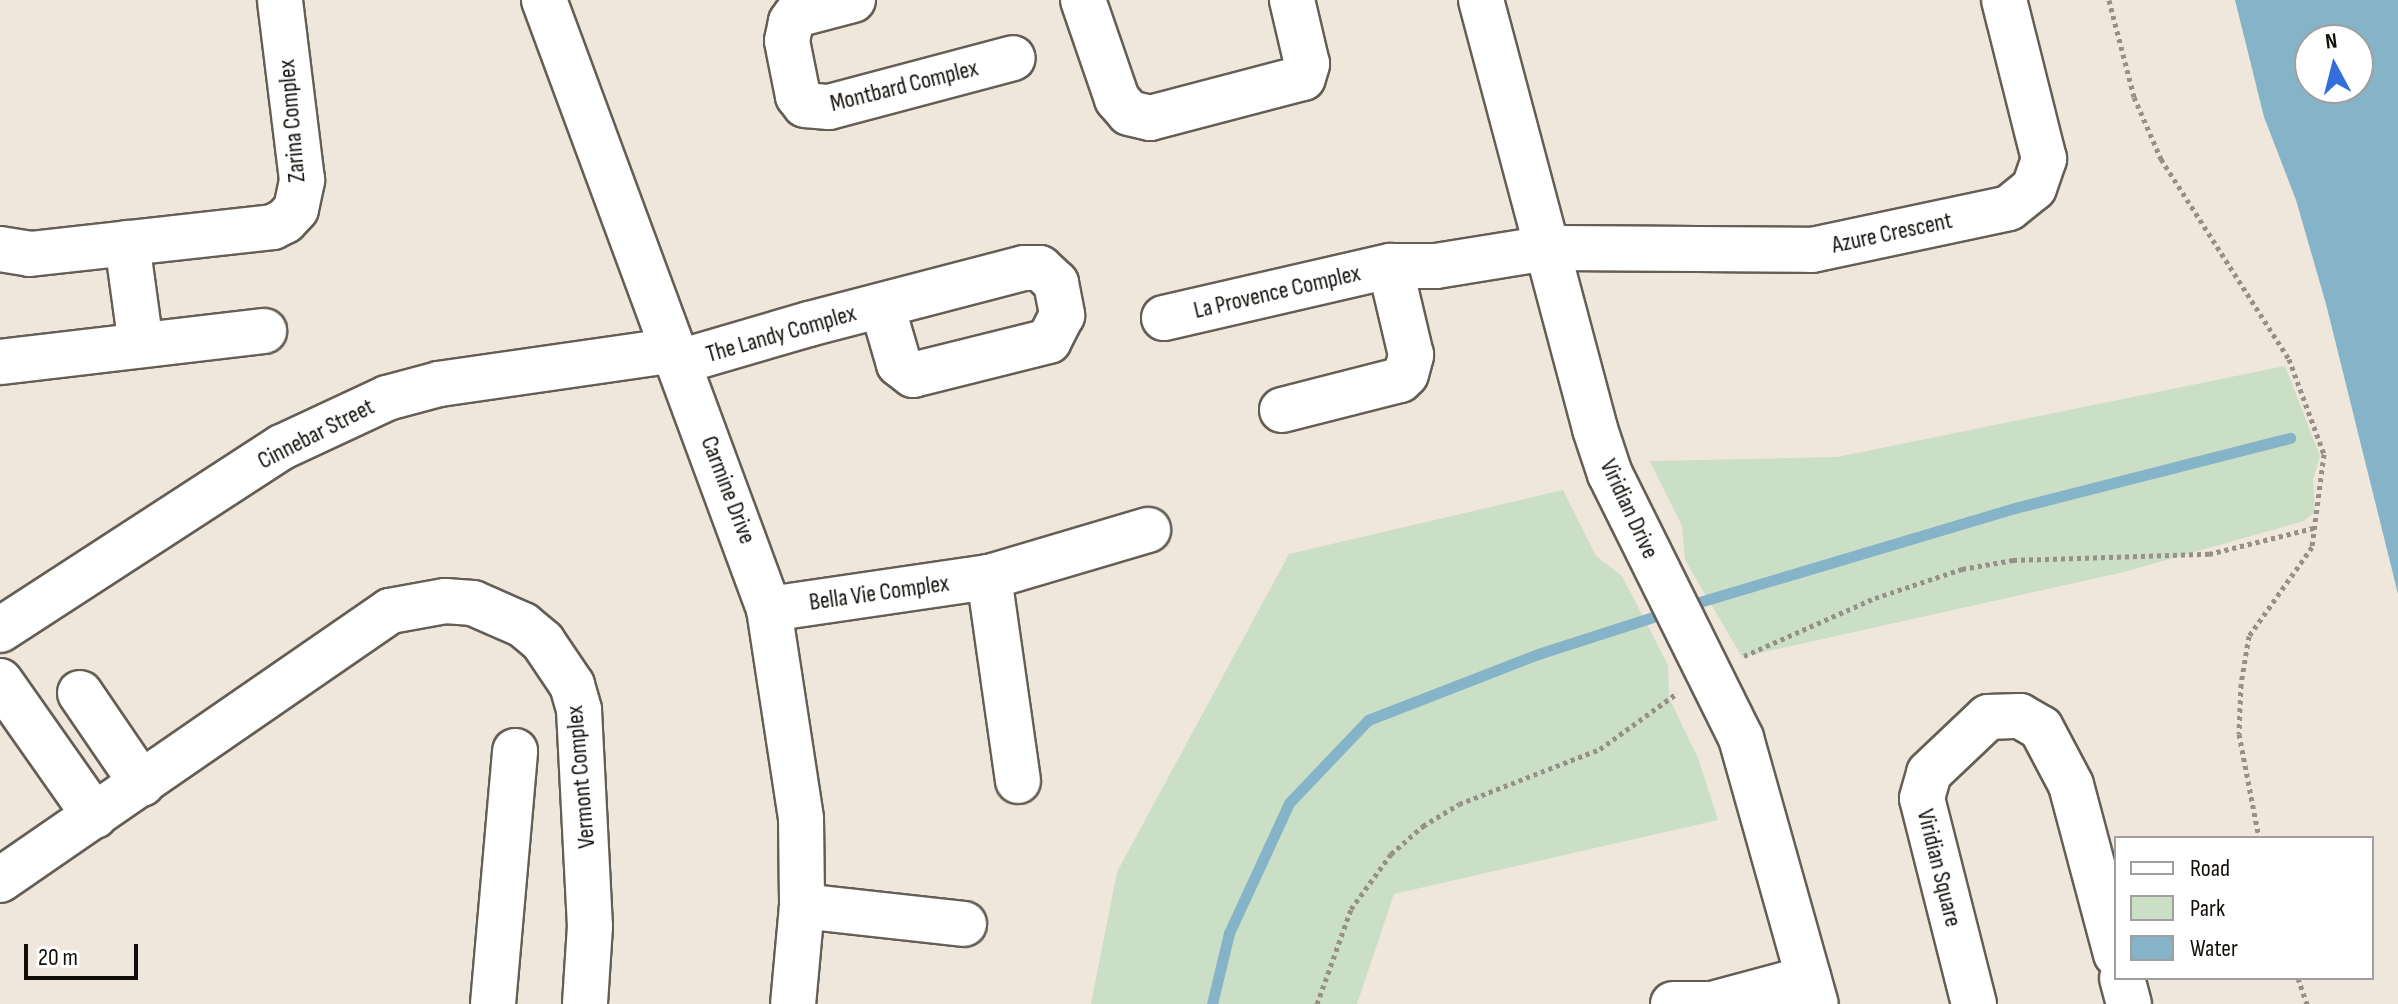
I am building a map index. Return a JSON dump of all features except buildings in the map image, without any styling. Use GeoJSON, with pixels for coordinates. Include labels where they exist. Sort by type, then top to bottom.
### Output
{"type":"FeatureCollection","features":[{"type":"Feature","properties":{"kind":"street","name":"Zarina Complex"},"geometry":{"type":"LineString","coordinates":[[0,249],[30,254],[273,227],[296,209],[302,180],[280,0]]}},
{"type":"Feature","properties":{"kind":"street","name":"Carmine Drive"},"geometry":{"type":"LineString","coordinates":[[544,0],[769,609],[796,773],[802,906],[793,1004]]}},
{"type":"Feature","properties":{"kind":"street","name":"Montbard Complex"},"geometry":{"type":"LineString","coordinates":[[853,0],[796,15],[791,22],[787,41],[798,96],[805,105],[829,107],[1013,58]]}},
{"type":"Feature","properties":{"kind":"street"},"geometry":{"type":"LineString","coordinates":[[1083,0],[1117,99],[1129,113],[1150,118],[1303,78],[1307,64],[1292,0]]}},
{"type":"Feature","properties":{"kind":"street","name":"Viridian Drive"},"geometry":{"type":"LineString","coordinates":[[1481,0],[1605,459],[1656,568],[1718,657],[1759,789],[1813,991]]}},
{"type":"Feature","properties":{"kind":"street","name":"Azure Crescent"},"geometry":{"type":"LineString","coordinates":[[1547,248],[1812,250],[2009,208],[2034,188],[2044,159],[2004,0]]}},
{"type":"Feature","properties":{"kind":"street"},"geometry":{"type":"LineString","coordinates":[[127,243],[141,345]]}},
{"type":"Feature","properties":{"kind":"street","name":"La Provence Complex"},"geometry":{"type":"LineString","coordinates":[[1164,318],[1390,266],[1436,266],[1547,248]]}},
{"type":"Feature","properties":{"kind":"street","name":"La Provence Complex"},"geometry":{"type":"LineString","coordinates":[[1282,410],[1400,380],[1406,374],[1411,355],[1390,266]]}},
{"type":"Feature","properties":{"kind":"street","name":"The Landy Complex"},"geometry":{"type":"LineString","coordinates":[[677,356],[882,306]]}},
{"type":"Feature","properties":{"kind":"street"},"geometry":{"type":"LineString","coordinates":[[0,362],[264,331]]}},
{"type":"Feature","properties":{"kind":"street","name":"Cinnebar Street"},"geometry":{"type":"LineString","coordinates":[[0,630],[282,447],[387,398],[439,384],[677,356]]}},
{"type":"Feature","properties":{"kind":"street","name":"Bella Vie Complex"},"geometry":{"type":"LineString","coordinates":[[769,609],[989,577],[1148,530]]}},
{"type":"Feature","properties":{"kind":"street"},"geometry":{"type":"LineString","coordinates":[[989,577],[1018,781]]}},
{"type":"Feature","properties":{"kind":"street","name":"Vermont Complex"},"geometry":{"type":"LineString","coordinates":[[0,880],[390,611],[445,601],[500,612],[543,642],[572,685],[579,710],[590,926],[585,1004]]}},
{"type":"Feature","properties":{"kind":"street"},"geometry":{"type":"LineString","coordinates":[[0,681],[95,816]]}},
{"type":"Feature","properties":{"kind":"street"},"geometry":{"type":"LineString","coordinates":[[80,693],[142,784]]}},
{"type":"Feature","properties":{"kind":"street","name":"Viridian Square"},"geometry":{"type":"LineString","coordinates":[[1974,1004],[1922,798],[1929,773],[1988,717],[2020,716],[2041,728],[2071,785],[2114,946]]}},
{"type":"Feature","properties":{"kind":"street"},"geometry":{"type":"LineString","coordinates":[[503,1003],[515,751]]}},
{"type":"Feature","properties":{"kind":"street"},"geometry":{"type":"LineString","coordinates":[[802,906],[964,924]]}},
{"type":"Feature","properties":{"kind":"street"},"geometry":{"type":"LineString","coordinates":[[2123,980],[2129,1004]]}},
{"type":"Feature","properties":{"kind":"street"},"geometry":{"type":"LineString","coordinates":[[1673,1004],[1712,1004],[1813,991]]}},
{"type":"Feature","properties":{"kind":"path"},"geometry":{"type":"LineString","coordinates":[[2109,0],[2134,97],[2161,159],[2268,323],[2309,404],[2325,463],[2318,527],[2312,547],[2249,636],[2239,734],[2259,836]]}},
{"type":"Feature","properties":{"kind":"path"},"geometry":{"type":"LineString","coordinates":[[1718,657],[1962,569],[2013,560],[2209,554],[2318,527]]}},
{"type":"Feature","properties":{"kind":"path"},"geometry":{"type":"LineString","coordinates":[[1317,1004],[1351,909],[1391,854],[1423,826],[1472,798],[1600,749],[1677,694]]}},
{"type":"Feature","properties":{"kind":"path"},"geometry":{"type":"LineString","coordinates":[[2299,980],[2307,1004]]}},
{"type":"Feature","properties":{"kind":"green space"},"geometry":{"type":"Polygon","coordinates":[[[2285,366],[2320,456],[2313,480],[2315,512],[2304,521],[2124,572],[1742,657],[1685,560],[1682,526],[1650,461],[1837,457],[2285,366]]]}},
{"type":"Feature","properties":{"kind":"green space"},"geometry":{"type":"Polygon","coordinates":[[[1563,490],[1596,556],[1622,576],[1668,665],[1669,698],[1698,758],[1718,820],[1394,894],[1357,1004],[1091,1004],[1117,872],[1289,554],[1563,490]]]}},
{"type":"Feature","properties":{"kind":"water"},"geometry":{"type":"Polygon","coordinates":[[[2235,0],[2398,0],[2398,594],[2326,304],[2296,200],[2264,117],[2235,0]]]}},
{"type":"Feature","properties":{"kind":"waterway"},"geometry":{"type":"LineString","coordinates":[[1686,606],[2015,508],[2290,438]]}},
{"type":"Feature","properties":{"kind":"waterway"},"geometry":{"type":"LineString","coordinates":[[1212,1004],[1229,933],[1289,803],[1368,720],[1538,654],[1669,612]]}}]}
